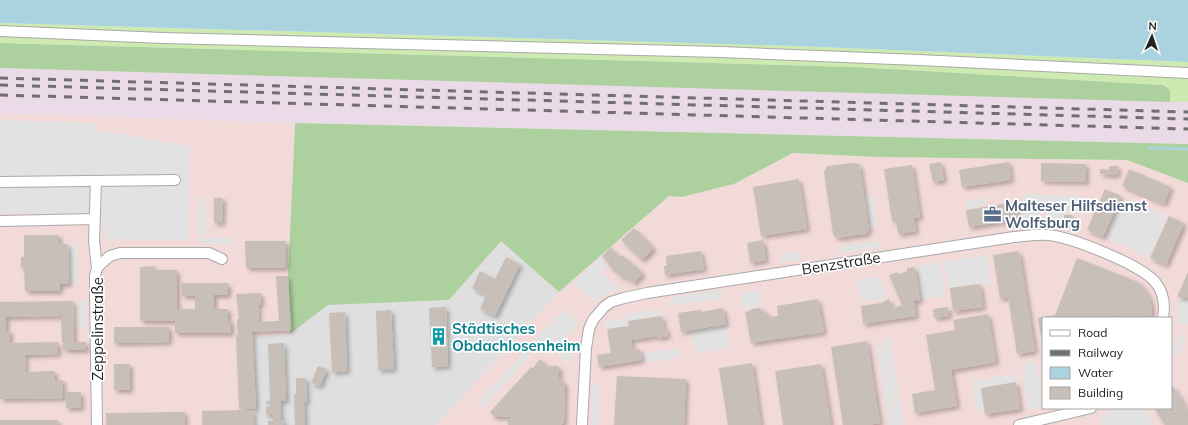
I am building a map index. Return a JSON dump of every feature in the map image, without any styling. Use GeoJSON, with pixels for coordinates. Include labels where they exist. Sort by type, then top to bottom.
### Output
{"type":"FeatureCollection","features":[{"type":"Feature","properties":{"kind":"street"},"geometry":{"type":"LineString","coordinates":[[0,31],[163,38],[721,52],[1188,73]]}},
{"type":"Feature","properties":{"kind":"street"},"geometry":{"type":"LineString","coordinates":[[0,182],[175,180]]}},
{"type":"Feature","properties":{"kind":"street"},"geometry":{"type":"LineString","coordinates":[[96,181],[94,241],[97,268]]}},
{"type":"Feature","properties":{"kind":"street"},"geometry":{"type":"LineString","coordinates":[[0,221],[94,219]]}},
{"type":"Feature","properties":{"kind":"street","name":"Benzstraße"},"geometry":{"type":"LineString","coordinates":[[582,425],[586,348],[589,329],[593,320],[604,307],[612,302],[647,293],[1014,237],[1049,235],[1086,246],[1132,265],[1146,273],[1156,283],[1162,294],[1164,310],[1163,317]]}},
{"type":"Feature","properties":{"kind":"street","name":"Zeppelinstraße"},"geometry":{"type":"LineString","coordinates":[[97,425],[95,276],[97,268],[110,256],[132,252],[209,253],[222,259]]}},
{"type":"Feature","properties":{"kind":"street"},"geometry":{"type":"LineString","coordinates":[[1019,425],[1087,409]]}},
{"type":"Feature","properties":{"kind":"shaded area"},"geometry":{"type":"Polygon","coordinates":[[[0,68],[1188,102],[1188,144],[295,123],[0,113],[0,68]]]}},
{"type":"Feature","properties":{"kind":"shaded area"},"geometry":{"type":"Polygon","coordinates":[[[0,113],[295,123],[288,276],[290,334],[253,336],[256,425],[0,425],[0,113]]]}},
{"type":"Feature","properties":{"kind":"shaded area"},"geometry":{"type":"Polygon","coordinates":[[[0,120],[96,123],[96,130],[190,146],[188,240],[104,239],[103,226],[99,224],[99,214],[0,213],[0,120]]]}},
{"type":"Feature","properties":{"kind":"shaded area"},"geometry":{"type":"Polygon","coordinates":[[[793,153],[876,157],[1127,160],[1188,183],[1188,425],[436,425],[559,292],[669,196],[682,197],[734,184],[793,153]]]}},
{"type":"Feature","properties":{"kind":"shaded area"},"geometry":{"type":"Polygon","coordinates":[[[873,194],[878,226],[870,227],[865,195],[873,194]]]}},
{"type":"Feature","properties":{"kind":"shaded area"},"geometry":{"type":"Polygon","coordinates":[[[1023,194],[1081,196],[1080,215],[1064,214],[1063,221],[1047,220],[1047,211],[1039,211],[1039,220],[1022,219],[1023,194]]]}},
{"type":"Feature","properties":{"kind":"shaded area"},"geometry":{"type":"Polygon","coordinates":[[[199,197],[206,197],[206,235],[198,235],[199,197]]]}},
{"type":"Feature","properties":{"kind":"shaded area"},"geometry":{"type":"Polygon","coordinates":[[[1123,197],[1167,216],[1149,257],[1105,238],[1123,197]]]}},
{"type":"Feature","properties":{"kind":"shaded area"},"geometry":{"type":"Polygon","coordinates":[[[986,198],[987,205],[966,209],[965,201],[986,198]]]}},
{"type":"Feature","properties":{"kind":"shaded area"},"geometry":{"type":"Polygon","coordinates":[[[198,238],[233,238],[233,244],[198,244],[198,238]]]}},
{"type":"Feature","properties":{"kind":"shaded area"},"geometry":{"type":"Polygon","coordinates":[[[501,240],[559,292],[436,425],[256,425],[253,336],[290,334],[328,305],[449,300],[501,240]]]}},
{"type":"Feature","properties":{"kind":"shaded area"},"geometry":{"type":"Polygon","coordinates":[[[878,241],[879,248],[839,254],[838,247],[878,241]]]}},
{"type":"Feature","properties":{"kind":"shaded area"},"geometry":{"type":"Polygon","coordinates":[[[68,244],[78,244],[78,284],[69,284],[68,244]]]}},
{"type":"Feature","properties":{"kind":"shaded area"},"geometry":{"type":"Polygon","coordinates":[[[799,252],[800,260],[781,263],[780,255],[799,252]]]}},
{"type":"Feature","properties":{"kind":"shaded area"},"geometry":{"type":"Polygon","coordinates":[[[987,255],[991,284],[981,286],[981,282],[948,288],[944,262],[987,255]]]}},
{"type":"Feature","properties":{"kind":"shaded area"},"geometry":{"type":"Polygon","coordinates":[[[601,257],[608,265],[601,273],[619,289],[603,295],[594,301],[573,283],[601,257]]]}},
{"type":"Feature","properties":{"kind":"shaded area"},"geometry":{"type":"Polygon","coordinates":[[[940,262],[946,296],[921,300],[916,266],[940,262]]]}},
{"type":"Feature","properties":{"kind":"shaded area"},"geometry":{"type":"Polygon","coordinates":[[[881,276],[885,298],[861,302],[857,280],[881,276]]]}},
{"type":"Feature","properties":{"kind":"shaded area"},"geometry":{"type":"Polygon","coordinates":[[[722,290],[723,298],[670,306],[669,298],[722,290]]]}},
{"type":"Feature","properties":{"kind":"shaded area"},"geometry":{"type":"Polygon","coordinates":[[[758,290],[761,307],[743,310],[740,293],[758,290]]]}},
{"type":"Feature","properties":{"kind":"shaded area"},"geometry":{"type":"Polygon","coordinates":[[[1178,299],[1188,300],[1188,324],[1177,323],[1178,299]]]}},
{"type":"Feature","properties":{"kind":"shaded area"},"geometry":{"type":"Polygon","coordinates":[[[78,301],[87,301],[87,329],[79,329],[78,301]]]}},
{"type":"Feature","properties":{"kind":"shaded area"},"geometry":{"type":"Polygon","coordinates":[[[563,309],[579,323],[560,344],[573,356],[567,363],[543,341],[483,408],[477,403],[563,309]]]}},
{"type":"Feature","properties":{"kind":"shaded area"},"geometry":{"type":"Polygon","coordinates":[[[661,309],[662,316],[628,321],[629,326],[607,329],[605,322],[627,318],[626,314],[661,309]]]}},
{"type":"Feature","properties":{"kind":"shaded area"},"geometry":{"type":"Polygon","coordinates":[[[726,324],[730,348],[695,354],[691,330],[726,324]]]}},
{"type":"Feature","properties":{"kind":"shaded area"},"geometry":{"type":"Polygon","coordinates":[[[1180,334],[1187,337],[1178,356],[1172,353],[1180,334]]]}},
{"type":"Feature","properties":{"kind":"shaded area"},"geometry":{"type":"Polygon","coordinates":[[[890,339],[904,425],[897,425],[883,340],[890,339]]]}},
{"type":"Feature","properties":{"kind":"shaded area"},"geometry":{"type":"Polygon","coordinates":[[[883,345],[896,425],[889,425],[876,346],[883,345]]]}},
{"type":"Feature","properties":{"kind":"shaded area"},"geometry":{"type":"Polygon","coordinates":[[[677,348],[679,357],[643,363],[641,354],[677,348]]]}},
{"type":"Feature","properties":{"kind":"shaded area"},"geometry":{"type":"Polygon","coordinates":[[[1036,362],[1042,408],[1028,410],[1021,365],[1036,362]]]}},
{"type":"Feature","properties":{"kind":"shaded area"},"geometry":{"type":"Polygon","coordinates":[[[1017,374],[1018,382],[981,388],[984,409],[977,410],[972,381],[1017,374]]]}},
{"type":"Feature","properties":{"kind":"shaded area"},"geometry":{"type":"Polygon","coordinates":[[[593,384],[600,384],[598,425],[591,425],[593,384]]]}},
{"type":"Feature","properties":{"kind":"shaded area"},"geometry":{"type":"Polygon","coordinates":[[[1116,409],[1144,409],[1154,425],[1101,425],[1100,417],[1116,409]]]}},
{"type":"Feature","properties":{"kind":"green space"},"geometry":{"type":"Polygon","coordinates":[[[0,23],[794,46],[1188,62],[1188,102],[1170,102],[1170,91],[1162,85],[855,67],[0,43],[0,23]]]}},
{"type":"Feature","properties":{"kind":"green space"},"geometry":{"type":"Polygon","coordinates":[[[0,43],[855,67],[1162,85],[1170,91],[1170,102],[0,68],[0,43]]]}},
{"type":"Feature","properties":{"kind":"green space"},"geometry":{"type":"Polygon","coordinates":[[[295,123],[1188,144],[1188,183],[1127,160],[876,157],[793,153],[734,184],[682,197],[669,196],[559,292],[501,241],[449,300],[328,305],[290,334],[288,276],[295,123]]]}},
{"type":"Feature","properties":{"kind":"water"},"geometry":{"type":"Polygon","coordinates":[[[0,0],[1188,0],[1188,62],[794,46],[0,23],[0,0]]]}},
{"type":"Feature","properties":{"kind":"building"},"geometry":{"type":"Polygon","coordinates":[[[941,162],[944,180],[933,182],[929,164],[941,162]]]}},
{"type":"Feature","properties":{"kind":"building"},"geometry":{"type":"Polygon","coordinates":[[[1009,162],[1011,180],[962,187],[959,170],[1009,162]]]}},
{"type":"Feature","properties":{"kind":"building"},"geometry":{"type":"Polygon","coordinates":[[[853,163],[859,164],[860,167],[869,231],[865,234],[837,238],[833,234],[824,172],[826,167],[829,166],[853,163]]]}},
{"type":"Feature","properties":{"kind":"building"},"geometry":{"type":"Polygon","coordinates":[[[1041,163],[1086,164],[1086,182],[1041,181],[1041,163]]]}},
{"type":"Feature","properties":{"kind":"building"},"geometry":{"type":"Polygon","coordinates":[[[912,165],[920,217],[914,218],[916,231],[898,234],[896,221],[892,221],[884,169],[912,165]]]}},
{"type":"Feature","properties":{"kind":"building"},"geometry":{"type":"Polygon","coordinates":[[[1109,166],[1118,166],[1117,175],[1100,174],[1100,169],[1109,170],[1109,166]]]}},
{"type":"Feature","properties":{"kind":"building"},"geometry":{"type":"Polygon","coordinates":[[[1129,169],[1171,187],[1164,204],[1122,186],[1129,169]]]}},
{"type":"Feature","properties":{"kind":"building"},"geometry":{"type":"Polygon","coordinates":[[[799,179],[807,229],[761,236],[753,187],[799,179]]]}},
{"type":"Feature","properties":{"kind":"building"},"geometry":{"type":"Polygon","coordinates":[[[1105,189],[1121,196],[1103,237],[1087,230],[1094,214],[1092,213],[1095,206],[1097,207],[1105,189]]]}},
{"type":"Feature","properties":{"kind":"building"},"geometry":{"type":"Polygon","coordinates":[[[214,198],[223,198],[222,223],[214,223],[214,198]]]}},
{"type":"Feature","properties":{"kind":"building","name":"Malteser Hilfsdienst Wolfsburg"},"geometry":{"type":"Polygon","coordinates":[[[1015,202],[1018,219],[969,227],[966,210],[1015,202]]]}},
{"type":"Feature","properties":{"kind":"building"},"geometry":{"type":"Polygon","coordinates":[[[1064,215],[1072,215],[1072,224],[1064,224],[1064,215]]]}},
{"type":"Feature","properties":{"kind":"building"},"geometry":{"type":"Polygon","coordinates":[[[1169,216],[1184,223],[1166,265],[1150,258],[1169,216]]]}},
{"type":"Feature","properties":{"kind":"building"},"geometry":{"type":"Polygon","coordinates":[[[634,228],[654,248],[642,260],[621,240],[634,228]]]}},
{"type":"Feature","properties":{"kind":"building"},"geometry":{"type":"Polygon","coordinates":[[[24,235],[59,235],[59,244],[68,244],[69,284],[60,284],[60,291],[25,291],[24,268],[21,268],[21,257],[24,257],[24,235]]]}},
{"type":"Feature","properties":{"kind":"building"},"geometry":{"type":"Polygon","coordinates":[[[763,240],[766,260],[750,263],[747,243],[763,240]]]}},
{"type":"Feature","properties":{"kind":"building"},"geometry":{"type":"Polygon","coordinates":[[[245,241],[286,241],[286,268],[246,268],[245,241]]]}},
{"type":"Feature","properties":{"kind":"building"},"geometry":{"type":"Polygon","coordinates":[[[611,247],[617,254],[608,262],[602,256],[611,247]]]}},
{"type":"Feature","properties":{"kind":"building"},"geometry":{"type":"Polygon","coordinates":[[[701,251],[704,269],[665,275],[664,266],[667,266],[666,256],[701,251]]]}},
{"type":"Feature","properties":{"kind":"building"},"geometry":{"type":"Polygon","coordinates":[[[1019,251],[1035,351],[1017,354],[1008,297],[1000,299],[993,255],[1019,251]]]}},
{"type":"Feature","properties":{"kind":"building"},"geometry":{"type":"Polygon","coordinates":[[[617,255],[620,257],[622,255],[643,273],[634,283],[625,276],[623,278],[608,265],[617,255]]]}},
{"type":"Feature","properties":{"kind":"building"},"geometry":{"type":"Polygon","coordinates":[[[506,257],[520,264],[495,316],[480,309],[486,295],[472,288],[480,271],[495,279],[506,257]]]}},
{"type":"Feature","properties":{"kind":"building"},"geometry":{"type":"Polygon","coordinates":[[[1077,258],[1138,282],[1150,298],[1152,312],[1150,317],[1125,317],[1118,315],[1117,317],[1044,317],[1055,315],[1077,258]]]}},
{"type":"Feature","properties":{"kind":"building"},"geometry":{"type":"Polygon","coordinates":[[[155,266],[155,270],[177,270],[177,309],[195,309],[195,296],[182,296],[182,283],[228,283],[228,295],[214,295],[214,309],[228,309],[228,321],[231,321],[231,333],[175,333],[175,321],[140,321],[140,267],[155,266]]]}},
{"type":"Feature","properties":{"kind":"building"},"geometry":{"type":"Polygon","coordinates":[[[915,267],[920,301],[914,301],[916,316],[863,324],[861,306],[881,303],[889,299],[893,309],[902,305],[889,275],[897,272],[898,274],[907,272],[907,268],[915,267]]]}},
{"type":"Feature","properties":{"kind":"building"},"geometry":{"type":"Polygon","coordinates":[[[1188,272],[1188,298],[1177,297],[1188,272]]]}},
{"type":"Feature","properties":{"kind":"building"},"geometry":{"type":"Polygon","coordinates":[[[276,276],[288,276],[291,330],[252,332],[256,408],[239,409],[236,335],[238,335],[237,319],[239,319],[236,294],[261,293],[261,305],[258,305],[259,322],[279,321],[276,276]]]}},
{"type":"Feature","properties":{"kind":"building"},"geometry":{"type":"Polygon","coordinates":[[[980,284],[983,307],[953,311],[950,288],[980,284]]]}},
{"type":"Feature","properties":{"kind":"building"},"geometry":{"type":"Polygon","coordinates":[[[818,299],[824,332],[751,343],[745,312],[760,308],[768,314],[768,317],[778,316],[777,306],[818,299]]]}},
{"type":"Feature","properties":{"kind":"building"},"geometry":{"type":"Polygon","coordinates":[[[73,301],[74,342],[86,342],[86,350],[63,350],[61,316],[6,317],[6,331],[10,331],[10,343],[58,342],[58,354],[25,355],[26,372],[55,371],[55,380],[63,380],[63,398],[0,399],[0,302],[73,301]]]}},
{"type":"Feature","properties":{"kind":"building","name":"Städtisches Obdachlosenheim"},"geometry":{"type":"Polygon","coordinates":[[[446,307],[448,366],[432,367],[429,308],[446,307]]]}},
{"type":"Feature","properties":{"kind":"building"},"geometry":{"type":"Polygon","coordinates":[[[948,307],[949,316],[934,318],[933,309],[948,307]]]}},
{"type":"Feature","properties":{"kind":"building"},"geometry":{"type":"Polygon","coordinates":[[[723,308],[726,324],[681,332],[678,313],[701,310],[701,312],[723,308]]]}},
{"type":"Feature","properties":{"kind":"building"},"geometry":{"type":"Polygon","coordinates":[[[391,310],[394,369],[378,370],[376,311],[391,310]]]}},
{"type":"Feature","properties":{"kind":"building"},"geometry":{"type":"Polygon","coordinates":[[[345,312],[347,371],[332,372],[329,313],[345,312]]]}},
{"type":"Feature","properties":{"kind":"building"},"geometry":{"type":"Polygon","coordinates":[[[988,314],[996,362],[951,370],[957,406],[915,413],[912,394],[935,390],[926,335],[955,330],[953,320],[988,314]]]}},
{"type":"Feature","properties":{"kind":"building"},"geometry":{"type":"Polygon","coordinates":[[[662,316],[664,328],[666,327],[668,336],[631,340],[633,350],[640,349],[642,360],[599,367],[597,355],[611,353],[607,329],[629,326],[628,321],[662,316]]]}},
{"type":"Feature","properties":{"kind":"building"},"geometry":{"type":"Polygon","coordinates":[[[1042,317],[1042,343],[1038,318],[1042,317]]]}},
{"type":"Feature","properties":{"kind":"building"},"geometry":{"type":"Polygon","coordinates":[[[114,327],[169,327],[169,342],[114,343],[114,327]]]}},
{"type":"Feature","properties":{"kind":"building"},"geometry":{"type":"Polygon","coordinates":[[[867,341],[880,423],[867,425],[843,425],[831,347],[867,341]]]}},
{"type":"Feature","properties":{"kind":"building"},"geometry":{"type":"Polygon","coordinates":[[[284,343],[286,401],[280,401],[281,421],[284,420],[284,425],[268,425],[268,421],[273,421],[273,415],[266,415],[266,407],[273,407],[273,404],[266,404],[266,401],[270,401],[268,344],[284,343]]]}},
{"type":"Feature","properties":{"kind":"building"},"geometry":{"type":"Polygon","coordinates":[[[540,359],[550,368],[551,366],[559,366],[559,378],[565,384],[564,422],[561,425],[508,425],[508,420],[511,417],[494,417],[490,412],[540,359]]]}},
{"type":"Feature","properties":{"kind":"building"},"geometry":{"type":"Polygon","coordinates":[[[752,363],[761,425],[728,425],[719,368],[752,363]]]}},
{"type":"Feature","properties":{"kind":"building"},"geometry":{"type":"Polygon","coordinates":[[[114,364],[130,364],[130,390],[114,390],[114,364]]]}},
{"type":"Feature","properties":{"kind":"building"},"geometry":{"type":"Polygon","coordinates":[[[821,364],[831,425],[783,425],[775,371],[821,364]]]}},
{"type":"Feature","properties":{"kind":"building"},"geometry":{"type":"Polygon","coordinates":[[[318,366],[327,369],[320,386],[311,383],[318,366]]]}},
{"type":"Feature","properties":{"kind":"building"},"geometry":{"type":"Polygon","coordinates":[[[617,376],[686,379],[684,425],[614,425],[617,376]]]}},
{"type":"Feature","properties":{"kind":"building"},"geometry":{"type":"Polygon","coordinates":[[[296,378],[306,378],[307,402],[304,402],[305,425],[295,425],[294,394],[296,394],[296,378]]]}},
{"type":"Feature","properties":{"kind":"building"},"geometry":{"type":"Polygon","coordinates":[[[1016,382],[1020,409],[985,414],[981,388],[1016,382]]]}},
{"type":"Feature","properties":{"kind":"building"},"geometry":{"type":"Polygon","coordinates":[[[1172,386],[1188,410],[1188,425],[1165,425],[1155,409],[1172,409],[1172,386]]]}},
{"type":"Feature","properties":{"kind":"building"},"geometry":{"type":"Polygon","coordinates":[[[66,392],[81,392],[81,408],[66,408],[66,392]]]}},
{"type":"Feature","properties":{"kind":"building"},"geometry":{"type":"Polygon","coordinates":[[[253,410],[254,425],[202,425],[202,411],[253,410]]]}},
{"type":"Feature","properties":{"kind":"building"},"geometry":{"type":"Polygon","coordinates":[[[185,412],[185,425],[106,425],[106,413],[185,412]]]}},
{"type":"Feature","properties":{"kind":"building"},"geometry":{"type":"Polygon","coordinates":[[[0,420],[58,420],[58,425],[0,425],[0,420]]]}},
{"type":"Feature","properties":{"kind":"waterway"},"geometry":{"type":"LineString","coordinates":[[1149,148],[1188,149]]}},
{"type":"Feature","properties":{"kind":"railway"},"geometry":{"type":"LineString","coordinates":[[0,78],[1188,112]]}},
{"type":"Feature","properties":{"kind":"railway"},"geometry":{"type":"LineString","coordinates":[[0,85],[1188,119]]}},
{"type":"Feature","properties":{"kind":"railway"},"geometry":{"type":"LineString","coordinates":[[0,95],[1188,129]]}},
{"type":"Feature","properties":{"kind":"place","name":"Malteser Hilfsdienst Wolfsburg"},"geometry":{"type":"Point","coordinates":[992,214]}},
{"type":"Feature","properties":{"kind":"place","name":"Städtisches Obdachlosenheim"},"geometry":{"type":"Point","coordinates":[439,337]}}]}
